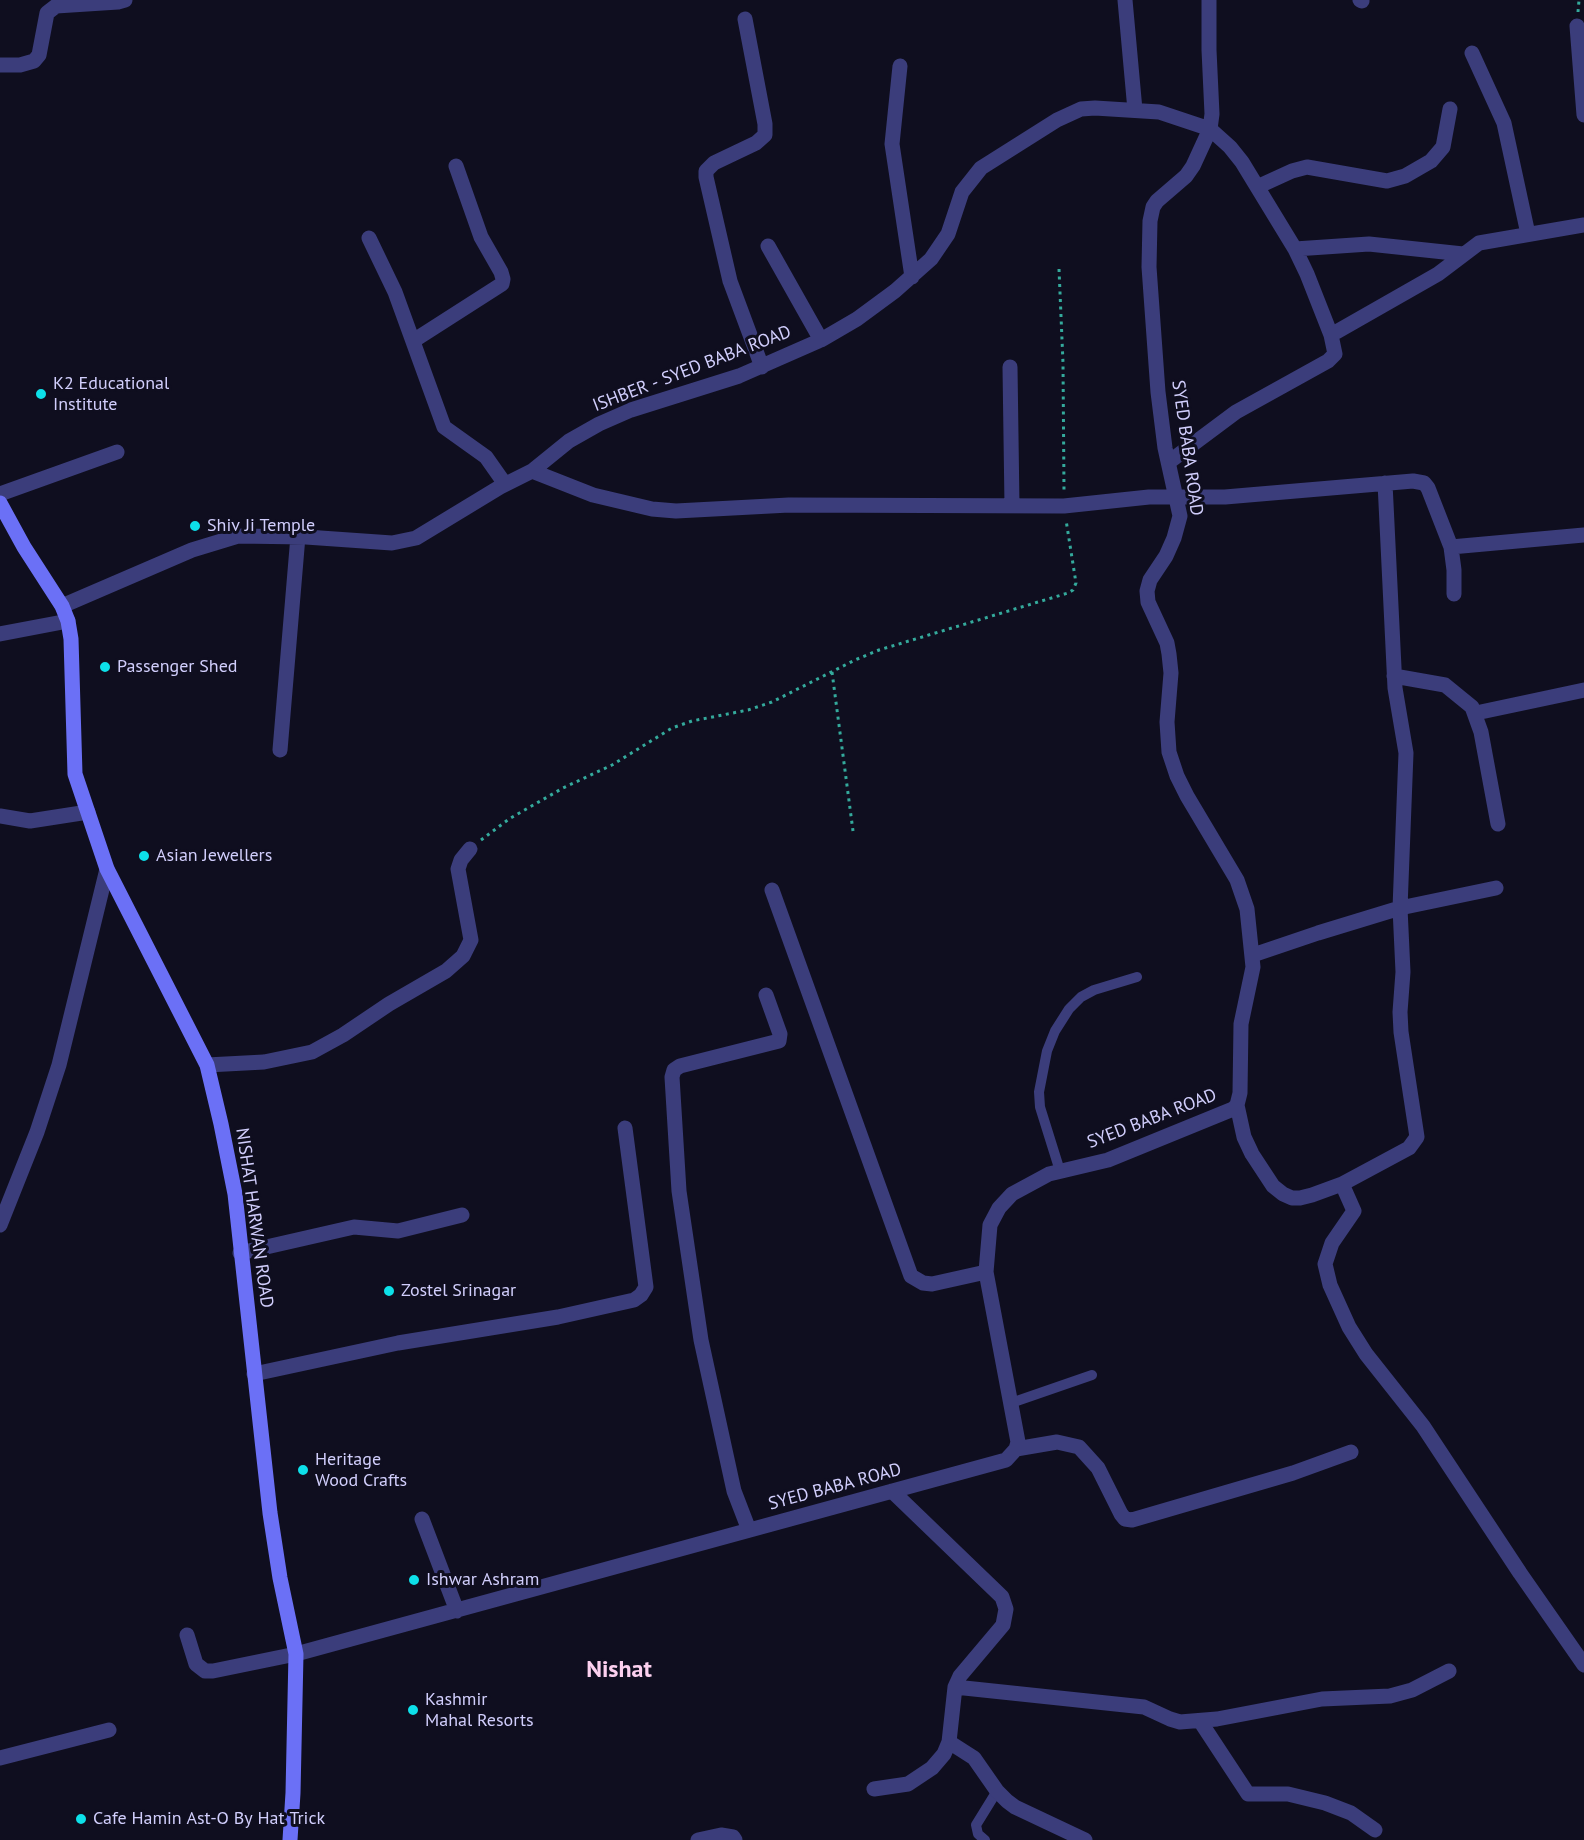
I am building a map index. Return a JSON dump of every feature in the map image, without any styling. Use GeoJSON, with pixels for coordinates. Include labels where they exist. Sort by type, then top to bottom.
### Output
{"type":"FeatureCollection","features":[{"type":"Feature","properties":{"kind":"main road","name":"NISHAT HARWAN ROAD"},"geometry":{"type":"LineString","coordinates":[[0,503],[24,547],[62,606],[68,621],[71,639],[75,774],[108,869],[207,1065],[221,1124],[235,1194],[270,1513],[280,1578],[296,1654],[290,1840]]}},
{"type":"Feature","properties":{"kind":"street"},"geometry":{"type":"LineString","coordinates":[[0,65],[20,65],[34,61],[39,55],[47,13],[56,6],[125,0]]}},
{"type":"Feature","properties":{"kind":"street"},"geometry":{"type":"LineString","coordinates":[[1125,0],[1135,110]]}},
{"type":"Feature","properties":{"kind":"street","name":"SYED BABA ROAD"},"geometry":{"type":"LineString","coordinates":[[187,1635],[196,1664],[205,1671],[296,1654],[892,1491],[999,1464],[1011,1456],[1018,1442],[986,1272],[990,1225],[999,1208],[1012,1194],[1049,1174],[1108,1160],[1226,1112],[1237,1105],[1240,1093],[1241,1024],[1253,967],[1243,893],[1187,796],[1169,752],[1167,722],[1171,673],[1169,654],[1167,643],[1148,602],[1147,591],[1150,580],[1166,556],[1178,528],[1180,516],[1164,436],[1153,343],[1149,267],[1150,214],[1157,201],[1186,176],[1210,129],[1212,114],[1209,0]]}},
{"type":"Feature","properties":{"kind":"street"},"geometry":{"type":"LineString","coordinates":[[745,19],[765,124],[765,135],[756,143],[708,167],[706,177],[730,281],[762,367]]}},
{"type":"Feature","properties":{"kind":"street"},"geometry":{"type":"LineString","coordinates":[[1577,26],[1584,115]]}},
{"type":"Feature","properties":{"kind":"street"},"geometry":{"type":"LineString","coordinates":[[1472,53],[1503,123],[1528,234]]}},
{"type":"Feature","properties":{"kind":"street"},"geometry":{"type":"LineString","coordinates":[[900,66],[892,144],[912,277]]}},
{"type":"Feature","properties":{"kind":"street","name":"ISHBER - SYED BABA ROAD"},"geometry":{"type":"LineString","coordinates":[[62,606],[192,550],[221,540],[260,535],[392,543],[416,538],[505,484],[531,471],[568,441],[599,424],[632,410],[762,367],[821,340],[857,319],[896,291],[940,248],[948,234],[962,192],[981,168],[1057,120],[1075,112],[1095,108],[1135,110],[1159,112],[1210,129]]}},
{"type":"Feature","properties":{"kind":"street"},"geometry":{"type":"LineString","coordinates":[[1257,187],[1292,171],[1307,167],[1387,181],[1405,176],[1438,155],[1443,147],[1450,109]]}},
{"type":"Feature","properties":{"kind":"street"},"geometry":{"type":"LineString","coordinates":[[1169,462],[1236,412],[1328,361],[1335,354],[1331,335],[1295,249],[1230,147],[1210,129]]}},
{"type":"Feature","properties":{"kind":"street"},"geometry":{"type":"LineString","coordinates":[[413,341],[502,284],[501,272],[481,237],[456,166]]}},
{"type":"Feature","properties":{"kind":"street"},"geometry":{"type":"LineString","coordinates":[[1331,335],[1438,274],[1479,243],[1584,225]]}},
{"type":"Feature","properties":{"kind":"street"},"geometry":{"type":"LineString","coordinates":[[369,238],[395,292],[444,427],[486,457],[505,484]]}},
{"type":"Feature","properties":{"kind":"street"},"geometry":{"type":"LineString","coordinates":[[1295,249],[1369,244],[1463,254]]}},
{"type":"Feature","properties":{"kind":"street"},"geometry":{"type":"LineString","coordinates":[[768,246],[821,340]]}},
{"type":"Feature","properties":{"kind":"street"},"geometry":{"type":"LineString","coordinates":[[1010,367],[1012,506]]}},
{"type":"Feature","properties":{"kind":"street"},"geometry":{"type":"LineString","coordinates":[[0,494],[117,452]]}},
{"type":"Feature","properties":{"kind":"street"},"geometry":{"type":"LineString","coordinates":[[531,471],[592,495],[652,509],[676,511],[789,505],[1064,506],[1149,497],[1225,497],[1413,481],[1424,483],[1428,488],[1451,546],[1455,570],[1454,594]]}},
{"type":"Feature","properties":{"kind":"street"},"geometry":{"type":"LineString","coordinates":[[1237,1105],[1244,1137],[1252,1154],[1274,1186],[1283,1194],[1300,1198],[1342,1184],[1410,1148],[1418,1137],[1401,1032],[1403,972],[1400,908],[1406,753],[1394,676],[1385,483]]}},
{"type":"Feature","properties":{"kind":"street"},"geometry":{"type":"LineString","coordinates":[[1451,546],[1584,535]]}},
{"type":"Feature","properties":{"kind":"street"},"geometry":{"type":"LineString","coordinates":[[280,750],[298,536]]}},
{"type":"Feature","properties":{"kind":"street"},"geometry":{"type":"LineString","coordinates":[[0,634],[68,621]]}},
{"type":"Feature","properties":{"kind":"street"},"geometry":{"type":"LineString","coordinates":[[1394,676],[1445,685],[1467,702],[1476,713],[1498,824]]}},
{"type":"Feature","properties":{"kind":"street"},"geometry":{"type":"LineString","coordinates":[[1476,713],[1584,690]]}},
{"type":"Feature","properties":{"kind":"street"},"geometry":{"type":"LineString","coordinates":[[0,816],[30,821],[88,812]]}},
{"type":"Feature","properties":{"kind":"street"},"geometry":{"type":"LineString","coordinates":[[207,1065],[264,1062],[312,1052],[446,970],[463,956],[471,940],[458,869],[461,860],[470,849]]}},
{"type":"Feature","properties":{"kind":"street"},"geometry":{"type":"LineString","coordinates":[[0,1225],[38,1132],[59,1065],[108,869]]}},
{"type":"Feature","properties":{"kind":"street"},"geometry":{"type":"LineString","coordinates":[[1253,955],[1400,908],[1496,888]]}},
{"type":"Feature","properties":{"kind":"street"},"geometry":{"type":"LineString","coordinates":[[772,890],[911,1276],[923,1283],[932,1284],[986,1272]]}},
{"type":"Feature","properties":{"kind":"street"},"geometry":{"type":"LineString","coordinates":[[749,1530],[734,1491],[699,1329],[679,1191],[672,1077],[674,1070],[680,1066],[779,1041],[780,1034],[766,995]]}},
{"type":"Feature","properties":{"kind":"street"},"geometry":{"type":"LineString","coordinates":[[254,1374],[398,1343],[577,1314],[634,1300],[646,1287],[625,1128]]}},
{"type":"Feature","properties":{"kind":"street"},"geometry":{"type":"LineString","coordinates":[[1342,1184],[1354,1211],[1332,1243],[1325,1264],[1330,1285],[1349,1327],[1366,1354],[1423,1426],[1584,1665]]}},
{"type":"Feature","properties":{"kind":"street"},"geometry":{"type":"LineString","coordinates":[[240,1253],[354,1227],[398,1231],[462,1215]]}},
{"type":"Feature","properties":{"kind":"street"},"geometry":{"type":"LineString","coordinates":[[1016,1449],[1057,1442],[1079,1447],[1098,1468],[1121,1514],[1125,1519],[1132,1520],[1293,1473],[1351,1452]]}},
{"type":"Feature","properties":{"kind":"street"},"geometry":{"type":"LineString","coordinates":[[874,1789],[898,1787],[916,1780],[932,1768],[944,1754],[949,1742],[955,1687],[960,1676],[1003,1625],[1006,1617],[1006,1605],[1002,1598],[892,1491]]}},
{"type":"Feature","properties":{"kind":"street"},"geometry":{"type":"LineString","coordinates":[[422,1519],[457,1611]]}},
{"type":"Feature","properties":{"kind":"street"},"geometry":{"type":"LineString","coordinates":[[955,1687],[1144,1707],[1175,1721],[1200,1720],[1304,1701],[1390,1696],[1412,1690],[1449,1671]]}},
{"type":"Feature","properties":{"kind":"street"},"geometry":{"type":"LineString","coordinates":[[1200,1720],[1248,1794],[1288,1794],[1325,1803],[1351,1813],[1375,1830]]}},
{"type":"Feature","properties":{"kind":"street"},"geometry":{"type":"LineString","coordinates":[[0,1758],[109,1730]]}},
{"type":"Feature","properties":{"kind":"street"},"geometry":{"type":"LineString","coordinates":[[949,1742],[974,1758],[997,1791],[1015,1807],[1085,1840]]}},
{"type":"Feature","properties":{"kind":"street"},"geometry":{"type":"LineString","coordinates":[[698,1840],[721,1835],[733,1837],[735,1840]]}},
{"type":"Feature","properties":{"kind":"lane"},"geometry":{"type":"LineString","coordinates":[[1060,1172],[1040,1107],[1039,1092],[1047,1051],[1055,1031],[1069,1009],[1081,997],[1094,990],[1137,977]]}},
{"type":"Feature","properties":{"kind":"lane"},"geometry":{"type":"LineString","coordinates":[[1011,1403],[1092,1375]]}},
{"type":"Feature","properties":{"kind":"lane"},"geometry":{"type":"LineString","coordinates":[[985,1840],[978,1834],[976,1824],[997,1791]]}},
{"type":"Feature","properties":{"kind":"path"},"geometry":{"type":"LineString","coordinates":[[470,849],[509,819],[563,788],[612,765],[672,729],[692,721],[748,710],[772,702],[879,650],[1051,599],[1073,590],[1076,583],[1064,506],[1063,363],[1059,269]]}},
{"type":"Feature","properties":{"kind":"path"},"geometry":{"type":"LineString","coordinates":[[832,672],[853,831]]}},
{"type":"Feature","properties":{"kind":"place","name":"K2 Educational Institute"},"geometry":{"type":"Point","coordinates":[41,394]}},
{"type":"Feature","properties":{"kind":"place","name":"Shiv Ji Temple"},"geometry":{"type":"Point","coordinates":[195,526]}},
{"type":"Feature","properties":{"kind":"place","name":"Passenger Shed"},"geometry":{"type":"Point","coordinates":[105,667]}},
{"type":"Feature","properties":{"kind":"place","name":"Asian Jewellers"},"geometry":{"type":"Point","coordinates":[144,856]}},
{"type":"Feature","properties":{"kind":"place","name":"Zostel Srinagar"},"geometry":{"type":"Point","coordinates":[389,1291]}},
{"type":"Feature","properties":{"kind":"place","name":"Heritage Wood Crafts"},"geometry":{"type":"Point","coordinates":[303,1470]}},
{"type":"Feature","properties":{"kind":"place","name":"Ishwar Ashram"},"geometry":{"type":"Point","coordinates":[414,1580]}},
{"type":"Feature","properties":{"kind":"place","name":"Kashmir Mahal Resorts"},"geometry":{"type":"Point","coordinates":[413,1710]}},
{"type":"Feature","properties":{"kind":"place","name":"Cafe Hamin Ast-O By Hat Trick"},"geometry":{"type":"Point","coordinates":[81,1819]}},
{"type":"Feature","properties":{"kind":"district","name":"Nishat"},"geometry":{"type":"Point","coordinates":[619,1670]}}]}
